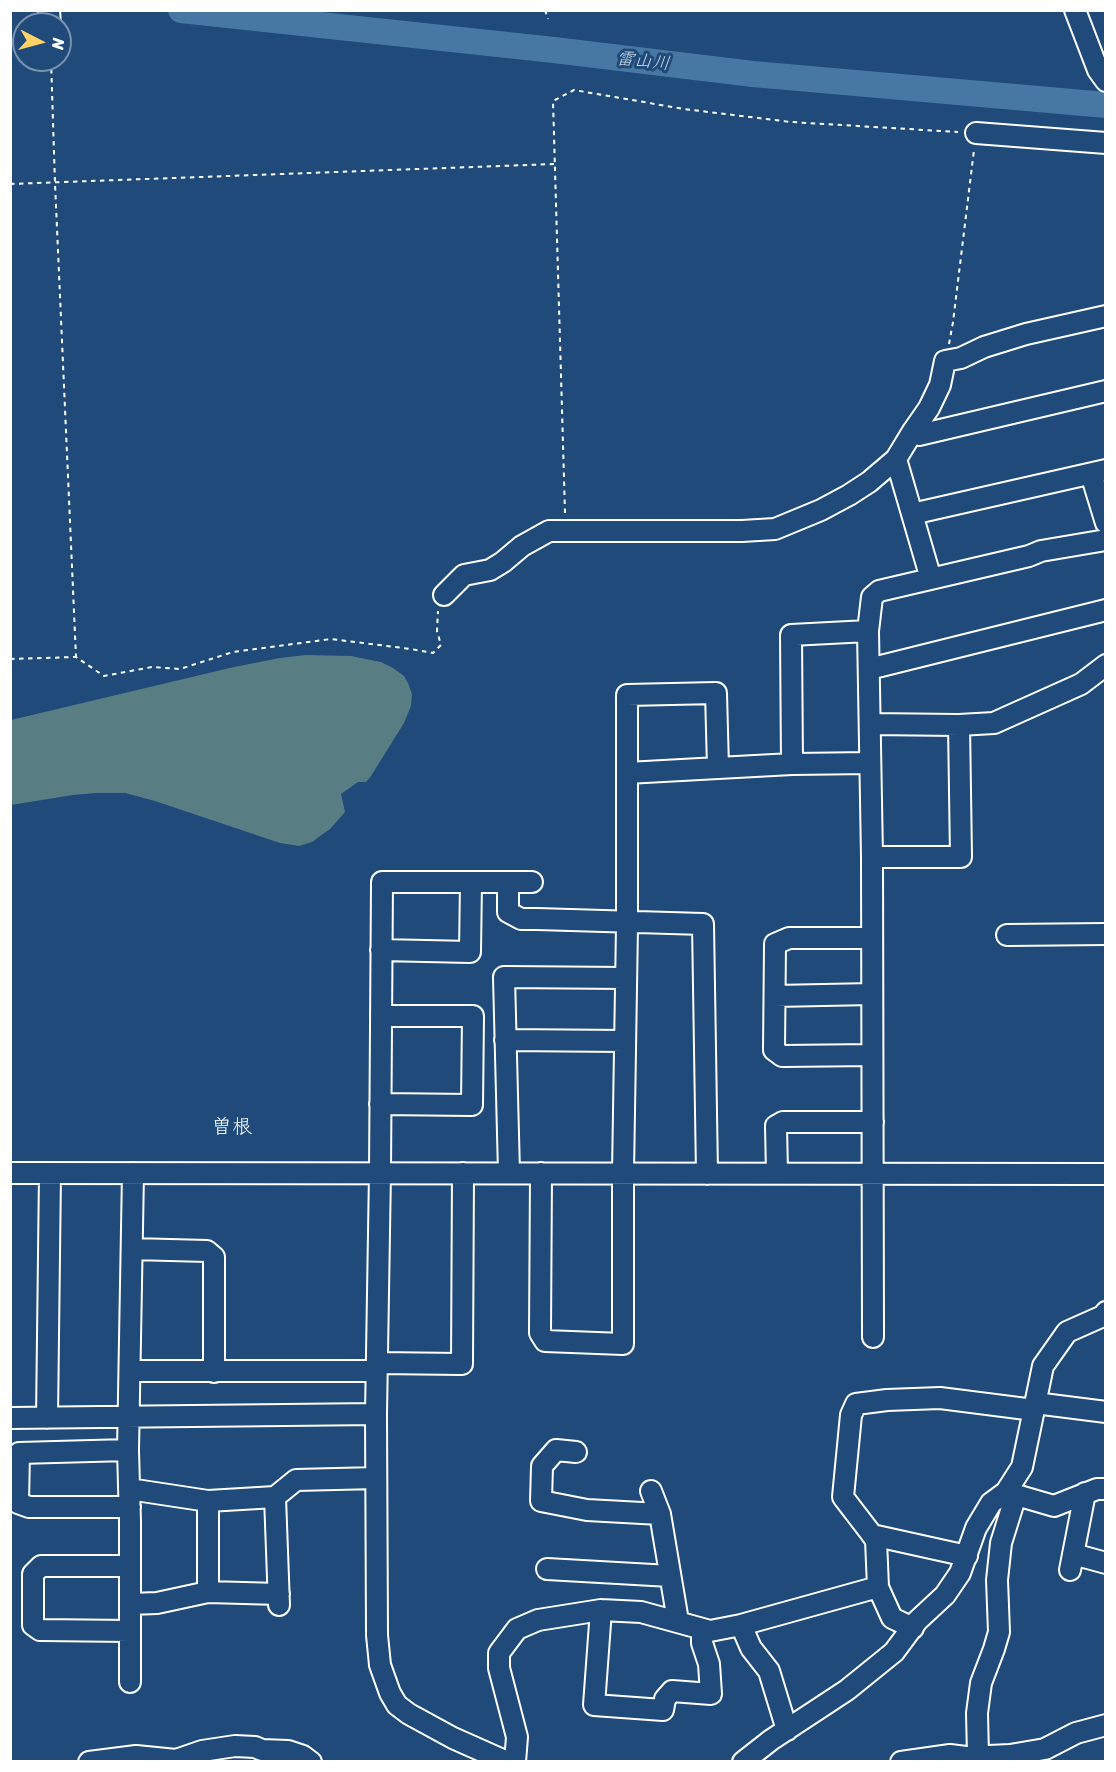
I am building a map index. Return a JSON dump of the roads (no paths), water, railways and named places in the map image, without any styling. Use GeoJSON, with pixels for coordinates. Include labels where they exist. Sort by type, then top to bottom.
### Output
{"type":"FeatureCollection","features":[{"type":"Feature","properties":{"kind":"street"},"geometry":{"type":"LineString","coordinates":[[1075,10],[1103,75]]}},
{"type":"Feature","properties":{"kind":"street"},"geometry":{"type":"LineString","coordinates":[[976,133],[1106,143]]}},
{"type":"Feature","properties":{"kind":"street"},"geometry":{"type":"LineString","coordinates":[[444,595],[464,575],[490,570],[522,546],[549,531],[775,529],[849,495],[869,482],[896,459],[929,408],[940,385],[945,362],[961,358],[984,347],[1106,316]]}},
{"type":"Feature","properties":{"kind":"street"},"geometry":{"type":"LineString","coordinates":[[913,431],[919,435],[1106,391]]}},
{"type":"Feature","properties":{"kind":"street"},"geometry":{"type":"LineString","coordinates":[[896,459],[931,579]]}},
{"type":"Feature","properties":{"kind":"street"},"geometry":{"type":"LineString","coordinates":[[912,514],[1098,472],[1106,523]]}},
{"type":"Feature","properties":{"kind":"street"},"geometry":{"type":"LineString","coordinates":[[873,1337],[872,857],[868,631],[872,597],[879,591],[1029,556],[1041,551],[1106,540]]}},
{"type":"Feature","properties":{"kind":"street"},"geometry":{"type":"LineString","coordinates":[[869,669],[1106,610]]}},
{"type":"Feature","properties":{"kind":"street"},"geometry":{"type":"LineString","coordinates":[[792,764],[791,635],[868,631]]}},
{"type":"Feature","properties":{"kind":"street"},"geometry":{"type":"LineString","coordinates":[[870,724],[994,723],[1081,684],[1106,665]]}},
{"type":"Feature","properties":{"kind":"street"},"geometry":{"type":"LineString","coordinates":[[541,1173],[540,1333],[545,1341],[622,1344],[627,695],[716,693],[718,768]]}},
{"type":"Feature","properties":{"kind":"street"},"geometry":{"type":"LineString","coordinates":[[872,857],[961,857],[958,725]]}},
{"type":"Feature","properties":{"kind":"street"},"geometry":{"type":"LineString","coordinates":[[627,773],[792,764],[870,763]]}},
{"type":"Feature","properties":{"kind":"street"},"geometry":{"type":"LineString","coordinates":[[507,1761],[453,1738],[409,1714],[398,1705],[390,1693],[380,1665],[377,1635],[376,1367],[382,882],[532,882]]}},
{"type":"Feature","properties":{"kind":"street"},"geometry":{"type":"LineString","coordinates":[[381,950],[470,952],[471,882]]}},
{"type":"Feature","properties":{"kind":"street"},"geometry":{"type":"LineString","coordinates":[[508,882],[508,912],[521,920],[703,924],[707,1174]]}},
{"type":"Feature","properties":{"kind":"street"},"geometry":{"type":"LineString","coordinates":[[1007,935],[1106,934]]}},
{"type":"Feature","properties":{"kind":"street"},"geometry":{"type":"LineString","coordinates":[[872,938],[789,938],[775,944],[774,1050],[782,1056],[872,1055]]}},
{"type":"Feature","properties":{"kind":"street"},"geometry":{"type":"LineString","coordinates":[[509,1173],[504,977],[626,978]]}},
{"type":"Feature","properties":{"kind":"street"},"geometry":{"type":"LineString","coordinates":[[775,996],[872,994]]}},
{"type":"Feature","properties":{"kind":"street"},"geometry":{"type":"LineString","coordinates":[[380,1104],[472,1105],[473,1016],[381,1017]]}},
{"type":"Feature","properties":{"kind":"street"},"geometry":{"type":"LineString","coordinates":[[506,1040],[625,1041]]}},
{"type":"Feature","properties":{"kind":"street"},"geometry":{"type":"LineString","coordinates":[[777,1173],[776,1126],[783,1122],[873,1122]]}},
{"type":"Feature","properties":{"kind":"street"},"geometry":{"type":"LineString","coordinates":[[10,1173],[1106,1174]]}},
{"type":"Feature","properties":{"kind":"street"},"geometry":{"type":"LineString","coordinates":[[47,1418],[50,1173]]}},
{"type":"Feature","properties":{"kind":"street"},"geometry":{"type":"LineString","coordinates":[[130,1683],[128,1450],[133,1173]]}},
{"type":"Feature","properties":{"kind":"street"},"geometry":{"type":"LineString","coordinates":[[130,1371],[214,1372],[462,1364],[463,1173]]}},
{"type":"Feature","properties":{"kind":"street"},"geometry":{"type":"LineString","coordinates":[[132,1249],[207,1251],[214,1257],[214,1372]]}},
{"type":"Feature","properties":{"kind":"street"},"geometry":{"type":"LineString","coordinates":[[970,1758],[981,1683],[999,1632],[997,1580],[1001,1543],[1011,1493],[1022,1467],[1043,1366],[1067,1332],[1103,1316],[1106,1312]]}},
{"type":"Feature","properties":{"kind":"street"},"geometry":{"type":"LineString","coordinates":[[913,1628],[892,1618],[878,1587],[876,1540],[843,1497],[851,1415],[856,1404],[940,1398],[1106,1412]]}},
{"type":"Feature","properties":{"kind":"street"},"geometry":{"type":"LineString","coordinates":[[10,1419],[376,1414]]}},
{"type":"Feature","properties":{"kind":"street"},"geometry":{"type":"LineString","coordinates":[[128,1450],[19,1453],[14,1495],[18,1503],[29,1507],[129,1498],[208,1501],[275,1497],[296,1480],[376,1478]]}},
{"type":"Feature","properties":{"kind":"street"},"geometry":{"type":"LineString","coordinates":[[576,1452],[556,1450],[542,1466],[541,1501],[587,1510],[660,1514]]}},
{"type":"Feature","properties":{"kind":"street"},"geometry":{"type":"LineString","coordinates":[[743,1761],[855,1684],[894,1652],[917,1621],[945,1595],[960,1573],[976,1528],[991,1503],[1011,1493],[1054,1506],[1097,1488],[1106,1489]]}},
{"type":"Feature","properties":{"kind":"street"},"geometry":{"type":"LineString","coordinates":[[651,1491],[660,1514],[678,1622]]}},
{"type":"Feature","properties":{"kind":"street"},"geometry":{"type":"LineString","coordinates":[[1085,1493],[1071,1562],[1106,1563]]}},
{"type":"Feature","properties":{"kind":"street"},"geometry":{"type":"LineString","coordinates":[[130,1604],[157,1603],[208,1592],[279,1600],[275,1497]]}},
{"type":"Feature","properties":{"kind":"street"},"geometry":{"type":"LineString","coordinates":[[208,1501],[208,1592]]}},
{"type":"Feature","properties":{"kind":"street"},"geometry":{"type":"LineString","coordinates":[[872,1535],[967,1556]]}},
{"type":"Feature","properties":{"kind":"street"},"geometry":{"type":"LineString","coordinates":[[130,1566],[41,1566],[33,1574],[33,1625],[40,1630],[130,1631]]}},
{"type":"Feature","properties":{"kind":"street"},"geometry":{"type":"LineString","coordinates":[[548,1569],[670,1576]]}},
{"type":"Feature","properties":{"kind":"street"},"geometry":{"type":"LineString","coordinates":[[515,1761],[517,1737],[499,1668],[499,1653],[517,1629],[538,1620],[601,1610],[641,1612],[710,1631],[741,1625],[878,1587]]}},
{"type":"Feature","properties":{"kind":"street"},"geometry":{"type":"LineString","coordinates":[[601,1610],[594,1705],[663,1710],[665,1699],[672,1691],[711,1694],[709,1664],[702,1643],[702,1629]]}},
{"type":"Feature","properties":{"kind":"street"},"geometry":{"type":"LineString","coordinates":[[741,1625],[751,1648],[769,1671],[787,1730]]}},
{"type":"Feature","properties":{"kind":"street"},"geometry":{"type":"LineString","coordinates":[[901,1761],[950,1755],[970,1758],[1010,1755],[1045,1749],[1076,1733],[1106,1725]]}},
{"type":"Feature","properties":{"kind":"street"},"geometry":{"type":"LineString","coordinates":[[89,1761],[136,1756],[176,1760],[202,1751],[235,1746],[288,1751],[311,1761]]}},
{"type":"Feature","properties":{"kind":"waterway","name":"雷山川"},"geometry":{"type":"LineString","coordinates":[[181,10],[753,74],[1106,105]]}},
{"type":"Feature","properties":{"kind":"district","name":"曽根"},"geometry":{"type":"Point","coordinates":[232,1128]}}]}
